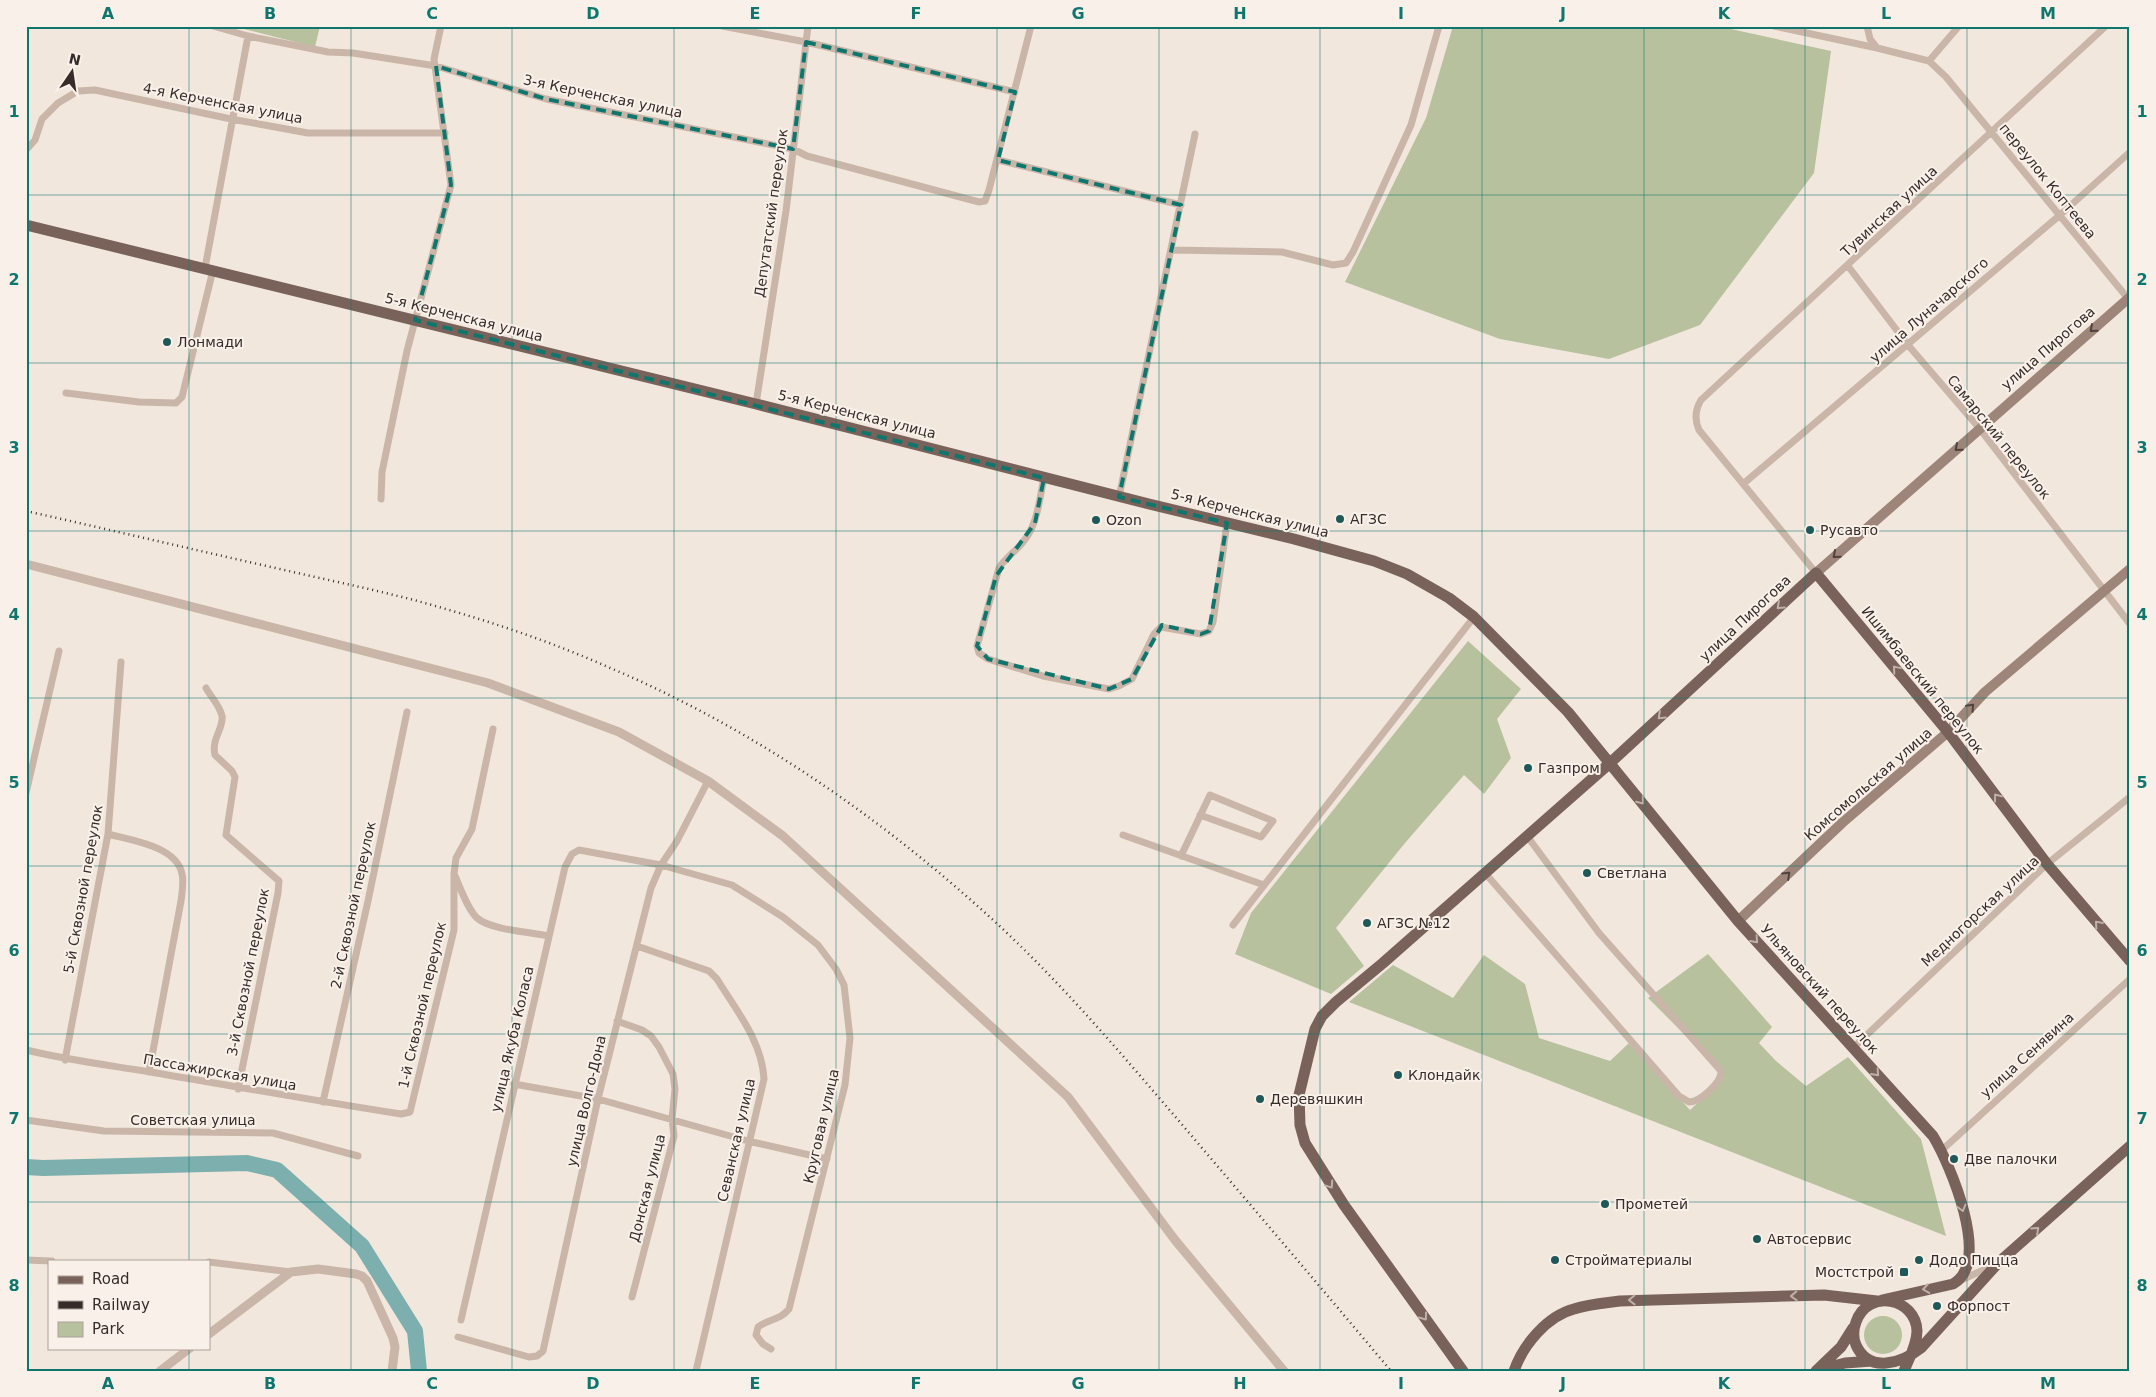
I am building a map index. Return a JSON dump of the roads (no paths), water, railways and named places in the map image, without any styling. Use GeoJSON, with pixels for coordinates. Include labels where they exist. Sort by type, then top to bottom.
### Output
{"type":"FeatureCollection","features":[{"type":"Feature","properties":{"kind":"main road","name":"5-я Керченская улица"},"geometry":{"type":"LineString","coordinates":[[26,225],[756,404],[1119,497],[1294,539],[1374,561],[1407,574],[1444,595],[1474,616],[1568,712],[1610,763]]}},
{"type":"Feature","properties":{"kind":"main road","name":"улица Пирогова"},"geometry":{"type":"LineString","coordinates":[[1463,1371],[1344,1205],[1305,1143],[1300,1126],[1299,1095],[1309,1045],[1314,1029],[1322,1016],[1610,763],[1816,573],[2129,299]]}},
{"type":"Feature","properties":{"kind":"main road","name":"Комсомольская улица"},"geometry":{"type":"LineString","coordinates":[[1738,921],[1842,823],[1948,732],[1985,692],[2006,673],[2105,592],[2130,569]]}},
{"type":"Feature","properties":{"kind":"main road","name":"Ишимбаевский переулок"},"geometry":{"type":"LineString","coordinates":[[1816,573],[1948,732],[2047,864],[2130,961]]}},
{"type":"Feature","properties":{"kind":"main road","name":"Ульяновский переулок"},"geometry":{"type":"LineString","coordinates":[[1610,763],[1738,921],[1933,1136],[1942,1150],[1953,1177],[1962,1206],[1970,1252],[1964,1274],[1953,1284]]}},
{"type":"Feature","properties":{"kind":"main road"},"geometry":{"type":"LineString","coordinates":[[1817,1371],[1838,1364],[1872,1361],[1892,1364],[1911,1356],[1946,1322],[1999,1262],[2130,1146]]}},
{"type":"Feature","properties":{"kind":"main road"},"geometry":{"type":"LineString","coordinates":[[1817,1371],[1841,1347],[1862,1310],[1870,1303],[1953,1284]]}},
{"type":"Feature","properties":{"kind":"main road"},"geometry":{"type":"LineString","coordinates":[[1514,1371],[1518,1360],[1535,1335],[1572,1309],[1620,1301],[1816,1295],[1879,1300],[1904,1308],[1915,1322],[1916,1339],[1904,1371]]}},
{"type":"Feature","properties":{"kind":"main road"},"geometry":{"type":"LineString","coordinates":[[1854,1327],[1856,1344],[1862,1355],[1872,1361]]}},
{"type":"Feature","properties":{"kind":"street","name":"3-я Керченская улица"},"geometry":{"type":"LineString","coordinates":[[213,26],[248,36],[328,52],[353,53],[436,66],[546,99],[793,149],[807,156],[974,202],[985,201],[998,160]]}},
{"type":"Feature","properties":{"kind":"street"},"geometry":{"type":"LineString","coordinates":[[382,499],[382,472],[415,320],[451,185],[434,53],[441,26]]}},
{"type":"Feature","properties":{"kind":"street"},"geometry":{"type":"LineString","coordinates":[[722,26],[806,42],[1015,92]]}},
{"type":"Feature","properties":{"kind":"street","name":"Депутатский переулок"},"geometry":{"type":"LineString","coordinates":[[756,404],[786,212],[808,26]]}},
{"type":"Feature","properties":{"kind":"street"},"geometry":{"type":"LineString","coordinates":[[1031,26],[998,160],[1182,205]]}},
{"type":"Feature","properties":{"kind":"street"},"geometry":{"type":"LineString","coordinates":[[1172,250],[1282,252],[1333,265],[1346,262],[1353,252],[1411,125],[1440,26]]}},
{"type":"Feature","properties":{"kind":"street"},"geometry":{"type":"LineString","coordinates":[[1774,26],[1928,61],[1958,26]]}},
{"type":"Feature","properties":{"kind":"street"},"geometry":{"type":"LineString","coordinates":[[1867,26],[1870,39],[1877,48]]}},
{"type":"Feature","properties":{"kind":"street","name":"Тувинская улица"},"geometry":{"type":"LineString","coordinates":[[1695,417],[1696,408],[1701,400],[2106,26]]}},
{"type":"Feature","properties":{"kind":"street"},"geometry":{"type":"LineString","coordinates":[[66,393],[139,402],[176,404],[182,397],[209,269],[231,120],[248,36]]}},
{"type":"Feature","properties":{"kind":"street","name":"переулок Коптеева"},"geometry":{"type":"LineString","coordinates":[[1928,61],[1946,76],[2129,299]]}},
{"type":"Feature","properties":{"kind":"street","name":"4-я Керченская улица"},"geometry":{"type":"LineString","coordinates":[[26,150],[35,140],[42,119],[58,102],[78,91],[94,90],[231,120],[308,133],[445,133]]}},
{"type":"Feature","properties":{"kind":"street"},"geometry":{"type":"LineString","coordinates":[[1119,497],[1182,205],[1195,134]]}},
{"type":"Feature","properties":{"kind":"street","name":"улица Луначарского"},"geometry":{"type":"LineString","coordinates":[[1743,484],[2060,215],[2130,152]]}},
{"type":"Feature","properties":{"kind":"street","name":"Самарский переулок"},"geometry":{"type":"LineString","coordinates":[[1848,266],[1908,345],[1980,429],[2130,624]]}},
{"type":"Feature","properties":{"kind":"street","name":"Ишимбаевский переулок"},"geometry":{"type":"LineString","coordinates":[[1695,417],[1698,430],[1816,573]]}},
{"type":"Feature","properties":{"kind":"street"},"geometry":{"type":"LineString","coordinates":[[1044,478],[1035,523],[1023,542],[1003,561],[996,576],[977,646],[979,653],[988,659],[1043,676],[1101,688],[1120,686],[1132,679],[1154,634],[1161,627],[1201,634],[1209,631],[1227,523]]}},
{"type":"Feature","properties":{"kind":"street"},"geometry":{"type":"LineString","coordinates":[[26,564],[488,683],[619,732],[708,782],[784,836],[1068,1097],[1175,1240],[1284,1371]]}},
{"type":"Feature","properties":{"kind":"street"},"geometry":{"type":"LineString","coordinates":[[1233,925],[1474,616]]}},
{"type":"Feature","properties":{"kind":"street"},"geometry":{"type":"LineString","coordinates":[[26,793],[59,651]]}},
{"type":"Feature","properties":{"kind":"street","name":"5-й Сквозной переулок"},"geometry":{"type":"LineString","coordinates":[[65,1060],[108,834],[121,662]]}},
{"type":"Feature","properties":{"kind":"street","name":"3-й Сквозной переулок"},"geometry":{"type":"LineString","coordinates":[[206,688],[223,718],[214,743],[215,755],[232,771],[235,777],[226,835],[279,882],[238,1089]]}},
{"type":"Feature","properties":{"kind":"street","name":"2-й Сквозной переулок"},"geometry":{"type":"LineString","coordinates":[[323,1102],[368,901],[406,712]]}},
{"type":"Feature","properties":{"kind":"street","name":"1-й Сквозной переулок"},"geometry":{"type":"LineString","coordinates":[[410,1112],[454,930],[454,874],[456,858],[472,829],[493,729]]}},
{"type":"Feature","properties":{"kind":"street","name":"улица Волго-Дона"},"geometry":{"type":"LineString","coordinates":[[458,1337],[529,1357],[537,1356],[543,1352],[598,1099],[651,888],[708,782]]}},
{"type":"Feature","properties":{"kind":"street"},"geometry":{"type":"LineString","coordinates":[[1181,856],[1200,815],[1210,795],[1274,821],[1261,837],[1200,815]]}},
{"type":"Feature","properties":{"kind":"street","name":"Медногорская улица"},"geometry":{"type":"LineString","coordinates":[[1853,1048],[2047,864],[2130,797]]}},
{"type":"Feature","properties":{"kind":"street"},"geometry":{"type":"LineString","coordinates":[[108,834],[159,849],[174,858],[180,866],[183,875],[181,901],[149,1072]]}},
{"type":"Feature","properties":{"kind":"street"},"geometry":{"type":"LineString","coordinates":[[1123,835],[1264,885]]}},
{"type":"Feature","properties":{"kind":"street"},"geometry":{"type":"LineString","coordinates":[[1485,873],[1679,1096],[1688,1102],[1698,1100],[1719,1080],[1720,1071],[1599,933],[1527,836]]}},
{"type":"Feature","properties":{"kind":"street","name":"улица Якуба Коласа"},"geometry":{"type":"LineString","coordinates":[[460,1320],[565,867],[572,854],[579,850],[662,865]]}},
{"type":"Feature","properties":{"kind":"street","name":"Круговая улица"},"geometry":{"type":"LineString","coordinates":[[662,865],[732,885],[783,917],[818,945],[836,969],[844,985],[850,1038],[846,1085],[789,1309],[782,1318],[765,1322],[758,1327],[756,1335],[763,1344],[771,1349]]}},
{"type":"Feature","properties":{"kind":"street"},"geometry":{"type":"LineString","coordinates":[[454,874],[471,909],[482,921],[488,924],[549,936]]}},
{"type":"Feature","properties":{"kind":"street","name":"Севанская улица"},"geometry":{"type":"LineString","coordinates":[[637,946],[709,971],[717,979],[755,1042],[760,1054],[764,1079],[748,1141],[696,1371]]}},
{"type":"Feature","properties":{"kind":"street","name":"улица Сенявина"},"geometry":{"type":"LineString","coordinates":[[1942,1150],[2130,979]]}},
{"type":"Feature","properties":{"kind":"street","name":"Донская улица"},"geometry":{"type":"LineString","coordinates":[[617,1021],[642,1030],[651,1036],[659,1047],[674,1081],[672,1119],[674,1136],[632,1297]]}},
{"type":"Feature","properties":{"kind":"street","name":"Пассажирская улица"},"geometry":{"type":"LineString","coordinates":[[26,1050],[65,1060],[149,1072],[238,1089],[401,1114],[410,1112]]}},
{"type":"Feature","properties":{"kind":"street"},"geometry":{"type":"LineString","coordinates":[[514,1084],[598,1099],[748,1141],[827,1159]]}},
{"type":"Feature","properties":{"kind":"street","name":"Советская улица"},"geometry":{"type":"LineString","coordinates":[[26,1120],[104,1131],[273,1133],[358,1156]]}},
{"type":"Feature","properties":{"kind":"street"},"geometry":{"type":"LineString","coordinates":[[26,1260],[48,1261]]}},
{"type":"Feature","properties":{"kind":"street"},"geometry":{"type":"LineString","coordinates":[[210,1262],[291,1272],[318,1270],[356,1274],[365,1279],[394,1338],[392,1371]]}},
{"type":"Feature","properties":{"kind":"street"},"geometry":{"type":"LineString","coordinates":[[1953,1284],[1999,1262]]}},
{"type":"Feature","properties":{"kind":"street"},"geometry":{"type":"LineString","coordinates":[[210,1333],[291,1272]]}},
{"type":"Feature","properties":{"kind":"street"},"geometry":{"type":"LineString","coordinates":[[160,1371],[187,1350]]}},
{"type":"Feature","properties":{"kind":"waterway"},"geometry":{"type":"LineString","coordinates":[[26,1167],[247,1163],[277,1170],[362,1246],[415,1331],[419,1371]]}},
{"type":"Feature","properties":{"kind":"railway"},"geometry":{"type":"LineString","coordinates":[[26,511],[394,595],[485,621],[560,647],[661,691],[712,717],[811,776],[904,844],[949,881],[1018,943],[1115,1047],[1391,1371]]}},
{"type":"Feature","properties":{"kind":"place","name":"Лонмади"},"geometry":{"type":"Point","coordinates":[167,342]}},
{"type":"Feature","properties":{"kind":"place","name":"АГЗС"},"geometry":{"type":"Point","coordinates":[1340,519]}},
{"type":"Feature","properties":{"kind":"place","name":"Ozon"},"geometry":{"type":"Point","coordinates":[1096,520]}},
{"type":"Feature","properties":{"kind":"place","name":"Русавто"},"geometry":{"type":"Point","coordinates":[1810,530]}},
{"type":"Feature","properties":{"kind":"place","name":"Газпром"},"geometry":{"type":"Point","coordinates":[1528,768]}},
{"type":"Feature","properties":{"kind":"place","name":"Светлана"},"geometry":{"type":"Point","coordinates":[1587,873]}},
{"type":"Feature","properties":{"kind":"place","name":"АГЗС №12"},"geometry":{"type":"Point","coordinates":[1367,923]}},
{"type":"Feature","properties":{"kind":"place","name":"Клондайк"},"geometry":{"type":"Point","coordinates":[1398,1075]}},
{"type":"Feature","properties":{"kind":"place","name":"Деревяшкин"},"geometry":{"type":"Point","coordinates":[1260,1099]}},
{"type":"Feature","properties":{"kind":"place","name":"Две палочки"},"geometry":{"type":"Point","coordinates":[1954,1159]}},
{"type":"Feature","properties":{"kind":"place","name":"Прометей"},"geometry":{"type":"Point","coordinates":[1605,1204]}},
{"type":"Feature","properties":{"kind":"place","name":"Автосервис"},"geometry":{"type":"Point","coordinates":[1757,1239]}},
{"type":"Feature","properties":{"kind":"place","name":"Стройматериалы"},"geometry":{"type":"Point","coordinates":[1555,1260]}},
{"type":"Feature","properties":{"kind":"place","name":"Додо Пицца"},"geometry":{"type":"Point","coordinates":[1919,1260]}},
{"type":"Feature","properties":{"kind":"place","name":"Мостстрой"},"geometry":{"type":"Point","coordinates":[1904,1272]}},
{"type":"Feature","properties":{"kind":"place","name":"Форпост"},"geometry":{"type":"Point","coordinates":[1937,1306]}}]}
